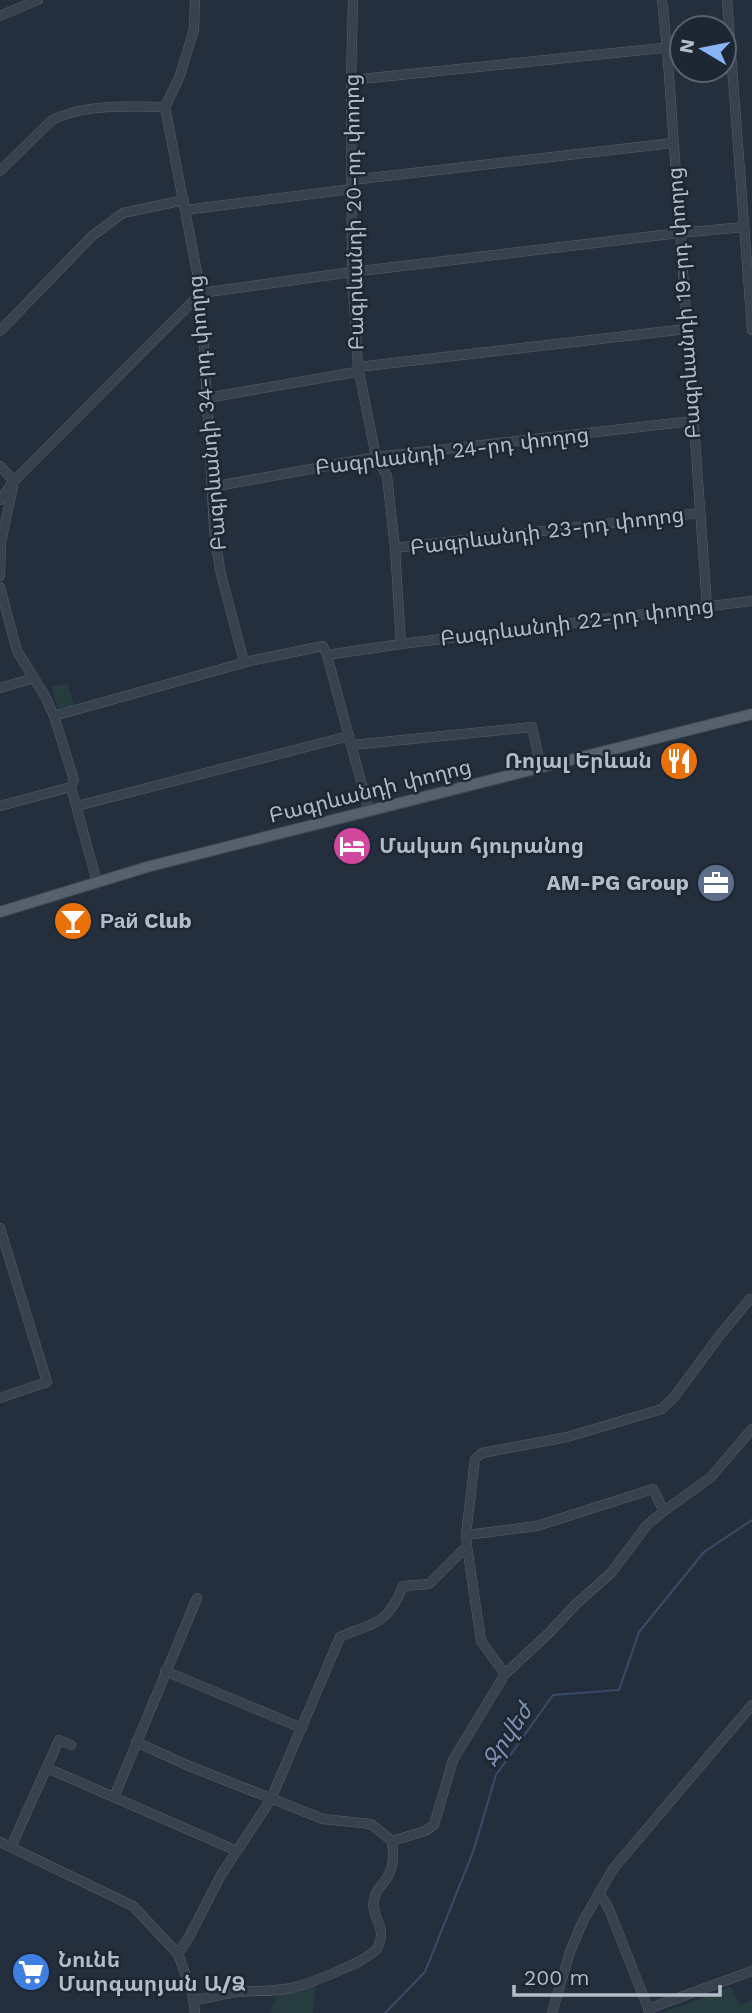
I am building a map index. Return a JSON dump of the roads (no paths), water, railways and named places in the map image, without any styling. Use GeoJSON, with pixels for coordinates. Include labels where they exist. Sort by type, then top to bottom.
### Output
{"type":"FeatureCollection","features":[{"type":"Feature","properties":{"kind":"main road","name":"Բագրևանդի փողոց"},"geometry":{"type":"LineString","coordinates":[[0,912],[147,867],[752,714]]}},
{"type":"Feature","properties":{"kind":"street"},"geometry":{"type":"LineString","coordinates":[[0,16],[38,0]]}},
{"type":"Feature","properties":{"kind":"street"},"geometry":{"type":"LineString","coordinates":[[0,171],[51,121],[60,116],[115,106],[165,107],[179,78],[194,30],[195,0]]}},
{"type":"Feature","properties":{"kind":"street","name":"Բագրևանդի 20-րդ փողոց"},"geometry":{"type":"LineString","coordinates":[[353,0],[352,272],[358,367],[376,457],[387,476],[401,644]]}},
{"type":"Feature","properties":{"kind":"street","name":"Բագրևանդի 19-րդ փողոց"},"geometry":{"type":"LineString","coordinates":[[662,0],[707,606]]}},
{"type":"Feature","properties":{"kind":"street"},"geometry":{"type":"LineString","coordinates":[[351,80],[667,48]]}},
{"type":"Feature","properties":{"kind":"street"},"geometry":{"type":"LineString","coordinates":[[731,84],[752,330]]}},
{"type":"Feature","properties":{"kind":"street","name":"Բագրևանդի 34-րդ փողոց"},"geometry":{"type":"LineString","coordinates":[[165,107],[201,293],[214,529],[220,570],[244,662]]}},
{"type":"Feature","properties":{"kind":"street"},"geometry":{"type":"LineString","coordinates":[[186,210],[352,184],[673,144]]}},
{"type":"Feature","properties":{"kind":"street"},"geometry":{"type":"LineString","coordinates":[[0,331],[92,236],[123,212],[184,200]]}},
{"type":"Feature","properties":{"kind":"street"},"geometry":{"type":"LineString","coordinates":[[0,500],[14,481],[201,293],[352,272],[744,227]]}},
{"type":"Feature","properties":{"kind":"street"},"geometry":{"type":"LineString","coordinates":[[207,398],[356,372],[358,367],[686,329]]}},
{"type":"Feature","properties":{"kind":"street","name":"Բագրևանդի 24-րդ փողոց"},"geometry":{"type":"LineString","coordinates":[[212,487],[376,457],[693,421]]}},
{"type":"Feature","properties":{"kind":"street"},"geometry":{"type":"LineString","coordinates":[[0,466],[14,481]]}},
{"type":"Feature","properties":{"kind":"street"},"geometry":{"type":"LineString","coordinates":[[0,576],[3,531],[14,481]]}},
{"type":"Feature","properties":{"kind":"street","name":"Բագրևանդի 23-րդ փողոց"},"geometry":{"type":"LineString","coordinates":[[395,548],[700,513]]}},
{"type":"Feature","properties":{"kind":"street"},"geometry":{"type":"LineString","coordinates":[[0,587],[17,651],[54,716],[74,780],[71,787],[97,882]]}},
{"type":"Feature","properties":{"kind":"street","name":"Բագրևանդի 22-րդ փողոց"},"geometry":{"type":"LineString","coordinates":[[401,644],[752,601]]}},
{"type":"Feature","properties":{"kind":"street"},"geometry":{"type":"LineString","coordinates":[[327,655],[401,644]]}},
{"type":"Feature","properties":{"kind":"street"},"geometry":{"type":"LineString","coordinates":[[54,716],[244,662],[323,646],[369,811]]}},
{"type":"Feature","properties":{"kind":"street"},"geometry":{"type":"LineString","coordinates":[[0,688],[34,678]]}},
{"type":"Feature","properties":{"kind":"street"},"geometry":{"type":"LineString","coordinates":[[77,806],[351,741],[532,727],[541,768]]}},
{"type":"Feature","properties":{"kind":"street"},"geometry":{"type":"LineString","coordinates":[[0,806],[71,787]]}},
{"type":"Feature","properties":{"kind":"street"},"geometry":{"type":"LineString","coordinates":[[0,1228],[47,1382],[0,1398]]}},
{"type":"Feature","properties":{"kind":"street"},"geometry":{"type":"LineString","coordinates":[[505,1674],[481,1641],[467,1546],[475,1459],[482,1453],[567,1437],[662,1409],[750,1299]]}},
{"type":"Feature","properties":{"kind":"street"},"geometry":{"type":"LineString","coordinates":[[392,1841],[425,1831],[434,1825],[453,1760],[505,1674],[611,1573],[647,1525],[711,1477],[752,1429]]}},
{"type":"Feature","properties":{"kind":"street"},"geometry":{"type":"LineString","coordinates":[[466,1535],[537,1526],[653,1489],[664,1511]]}},
{"type":"Feature","properties":{"kind":"street"},"geometry":{"type":"LineString","coordinates":[[178,1954],[221,1875],[271,1799],[340,1637],[378,1622],[396,1604],[403,1586],[429,1584],[467,1546]]}},
{"type":"Feature","properties":{"kind":"street"},"geometry":{"type":"LineString","coordinates":[[114,1797],[197,1598]]}},
{"type":"Feature","properties":{"kind":"street"},"geometry":{"type":"LineString","coordinates":[[165,1671],[302,1728]]}},
{"type":"Feature","properties":{"kind":"street"},"geometry":{"type":"LineString","coordinates":[[552,2013],[570,1952],[582,1923],[613,1869],[752,1705]]}},
{"type":"Feature","properties":{"kind":"street"},"geometry":{"type":"LineString","coordinates":[[11,1847],[59,1740],[71,1745]]}},
{"type":"Feature","properties":{"kind":"street"},"geometry":{"type":"LineString","coordinates":[[136,1742],[323,1819],[371,1824],[392,1841],[394,1857],[391,1869],[384,1883],[378,1888],[373,1904],[381,1935],[373,1954],[350,1966],[293,1987],[236,1992],[194,2000]]}},
{"type":"Feature","properties":{"kind":"street"},"geometry":{"type":"LineString","coordinates":[[47,1768],[237,1851]]}},
{"type":"Feature","properties":{"kind":"street"},"geometry":{"type":"LineString","coordinates":[[0,1842],[132,1906],[178,1954],[194,2000],[195,2013]]}},
{"type":"Feature","properties":{"kind":"street"},"geometry":{"type":"LineString","coordinates":[[599,1892],[609,1909],[649,2011],[752,1971]]}},
{"type":"Feature","properties":{"kind":"waterway","name":"Ջրվեժ"},"geometry":{"type":"LineString","coordinates":[[385,2013],[425,1972],[473,1852],[496,1775],[553,1695],[619,1690],[639,1632],[704,1552],[752,1520]]}},
{"type":"Feature","properties":{"kind":"place","name":"Ռոյալ Երևան"},"geometry":{"type":"Point","coordinates":[679,761]}},
{"type":"Feature","properties":{"kind":"place","name":"Մակաո հյուրանոց"},"geometry":{"type":"Point","coordinates":[352,846]}},
{"type":"Feature","properties":{"kind":"place","name":"AM-PG Group"},"geometry":{"type":"Point","coordinates":[716,883]}},
{"type":"Feature","properties":{"kind":"place","name":"Рай Club"},"geometry":{"type":"Point","coordinates":[73,921]}},
{"type":"Feature","properties":{"kind":"place","name":"Նունե Մարգարյան Ա/Ձ"},"geometry":{"type":"Point","coordinates":[31,1972]}}]}
